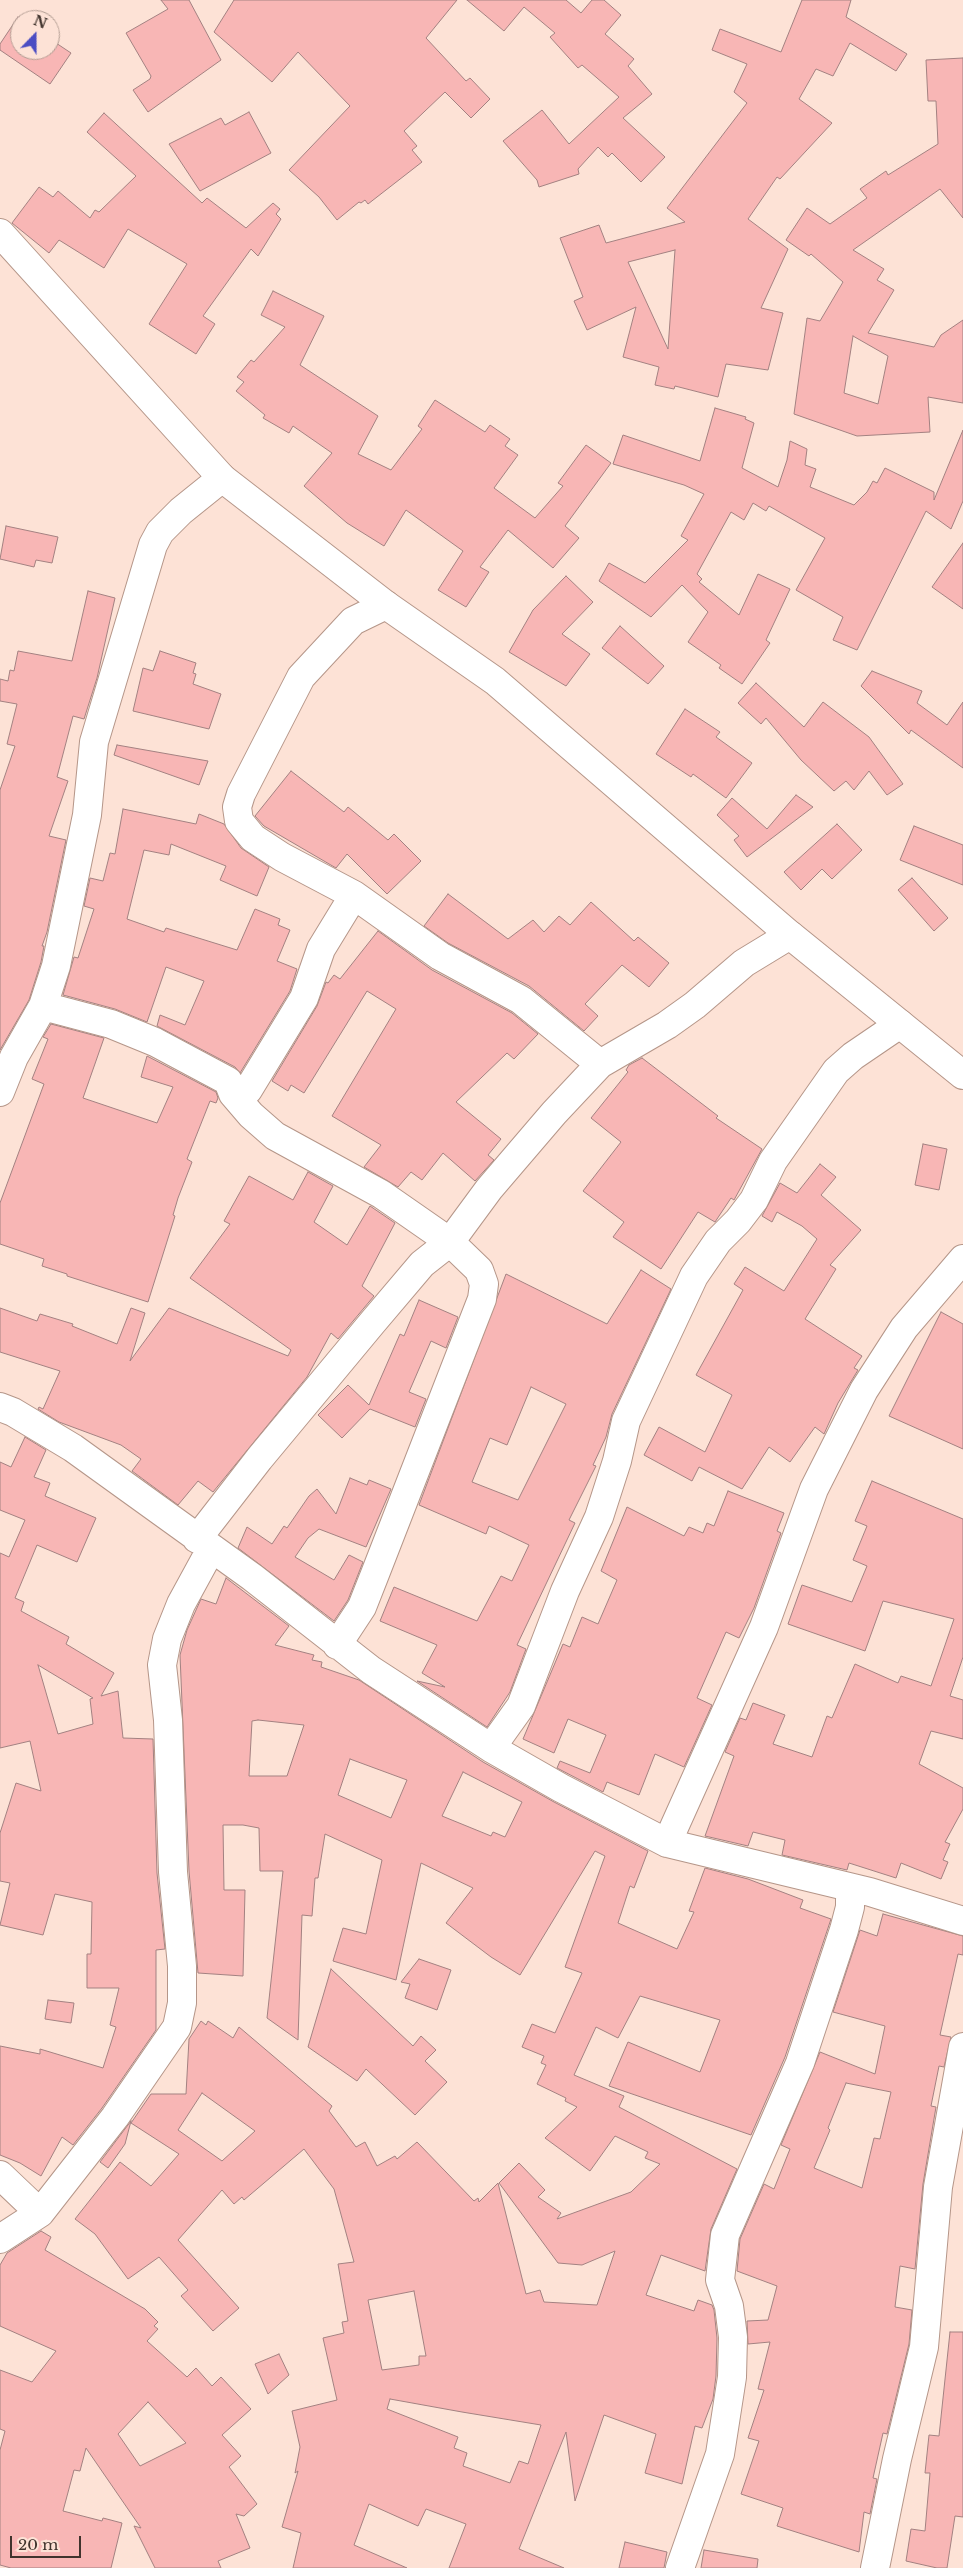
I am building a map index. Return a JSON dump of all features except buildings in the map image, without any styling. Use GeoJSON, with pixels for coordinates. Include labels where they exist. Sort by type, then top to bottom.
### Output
{"type":"FeatureCollection","features":[{"type":"Feature","properties":{"kind":"street"},"geometry":{"type":"LineString","coordinates":[[0,233],[222,478],[386,605],[495,681],[790,935],[963,1075]]}},
{"type":"Feature","properties":{"kind":"street"},"geometry":{"type":"LineString","coordinates":[[0,1092],[7,1054],[43,1006],[56,966],[86,815],[94,742],[146,565],[160,532],[222,478]]}},
{"type":"Feature","properties":{"kind":"street"},"geometry":{"type":"LineString","coordinates":[[386,605],[353,621],[301,677],[261,754],[237,807],[239,821],[253,838],[282,857],[354,895],[440,956],[521,1000],[600,1064]]}},
{"type":"Feature","properties":{"kind":"street"},"geometry":{"type":"LineString","coordinates":[[233,1094],[248,1090],[304,998],[321,948],[354,895]]}},
{"type":"Feature","properties":{"kind":"street"},"geometry":{"type":"LineString","coordinates":[[0,2239],[40,2213],[115,2117],[177,2027],[182,2003],[182,1966],[174,1872],[168,1720],[162,1665],[167,1639],[204,1544],[259,1459],[422,1264],[450,1242],[489,1189],[600,1064],[667,1025],[695,1006],[744,963],[790,935]]}},
{"type":"Feature","properties":{"kind":"street"},"geometry":{"type":"LineString","coordinates":[[43,1006],[111,1024],[155,1042],[228,1081],[233,1094],[251,1115],[275,1136],[381,1194],[450,1242],[479,1270],[484,1284],[482,1298],[362,1607],[337,1645]]}},
{"type":"Feature","properties":{"kind":"street"},"geometry":{"type":"LineString","coordinates":[[491,1748],[520,1706],[565,1591],[600,1517],[617,1461],[626,1421],[694,1276],[718,1241],[738,1221],[754,1200],[773,1161],[836,1072],[853,1056],[900,1024]]}},
{"type":"Feature","properties":{"kind":"street"},"geometry":{"type":"LineString","coordinates":[[667,1843],[764,1628],[814,1488],[879,1365],[904,1328],[963,1259]]}},
{"type":"Feature","properties":{"kind":"street"},"geometry":{"type":"LineString","coordinates":[[0,1407],[13,1412],[73,1448],[252,1577],[337,1645],[491,1748],[667,1843],[850,1888],[963,1921]]}},
{"type":"Feature","properties":{"kind":"street"},"geometry":{"type":"LineString","coordinates":[[680,2568],[720,2454],[732,2377],[733,2337],[729,2306],[720,2280],[725,2235],[800,2063],[844,1930],[850,1907],[850,1888]]}},
{"type":"Feature","properties":{"kind":"street"},"geometry":{"type":"LineString","coordinates":[[875,2568],[897,2459],[924,2347],[951,2186],[963,2047]]}},
{"type":"Feature","properties":{"kind":"street"},"geometry":{"type":"LineString","coordinates":[[0,2175],[40,2213]]}}]}
